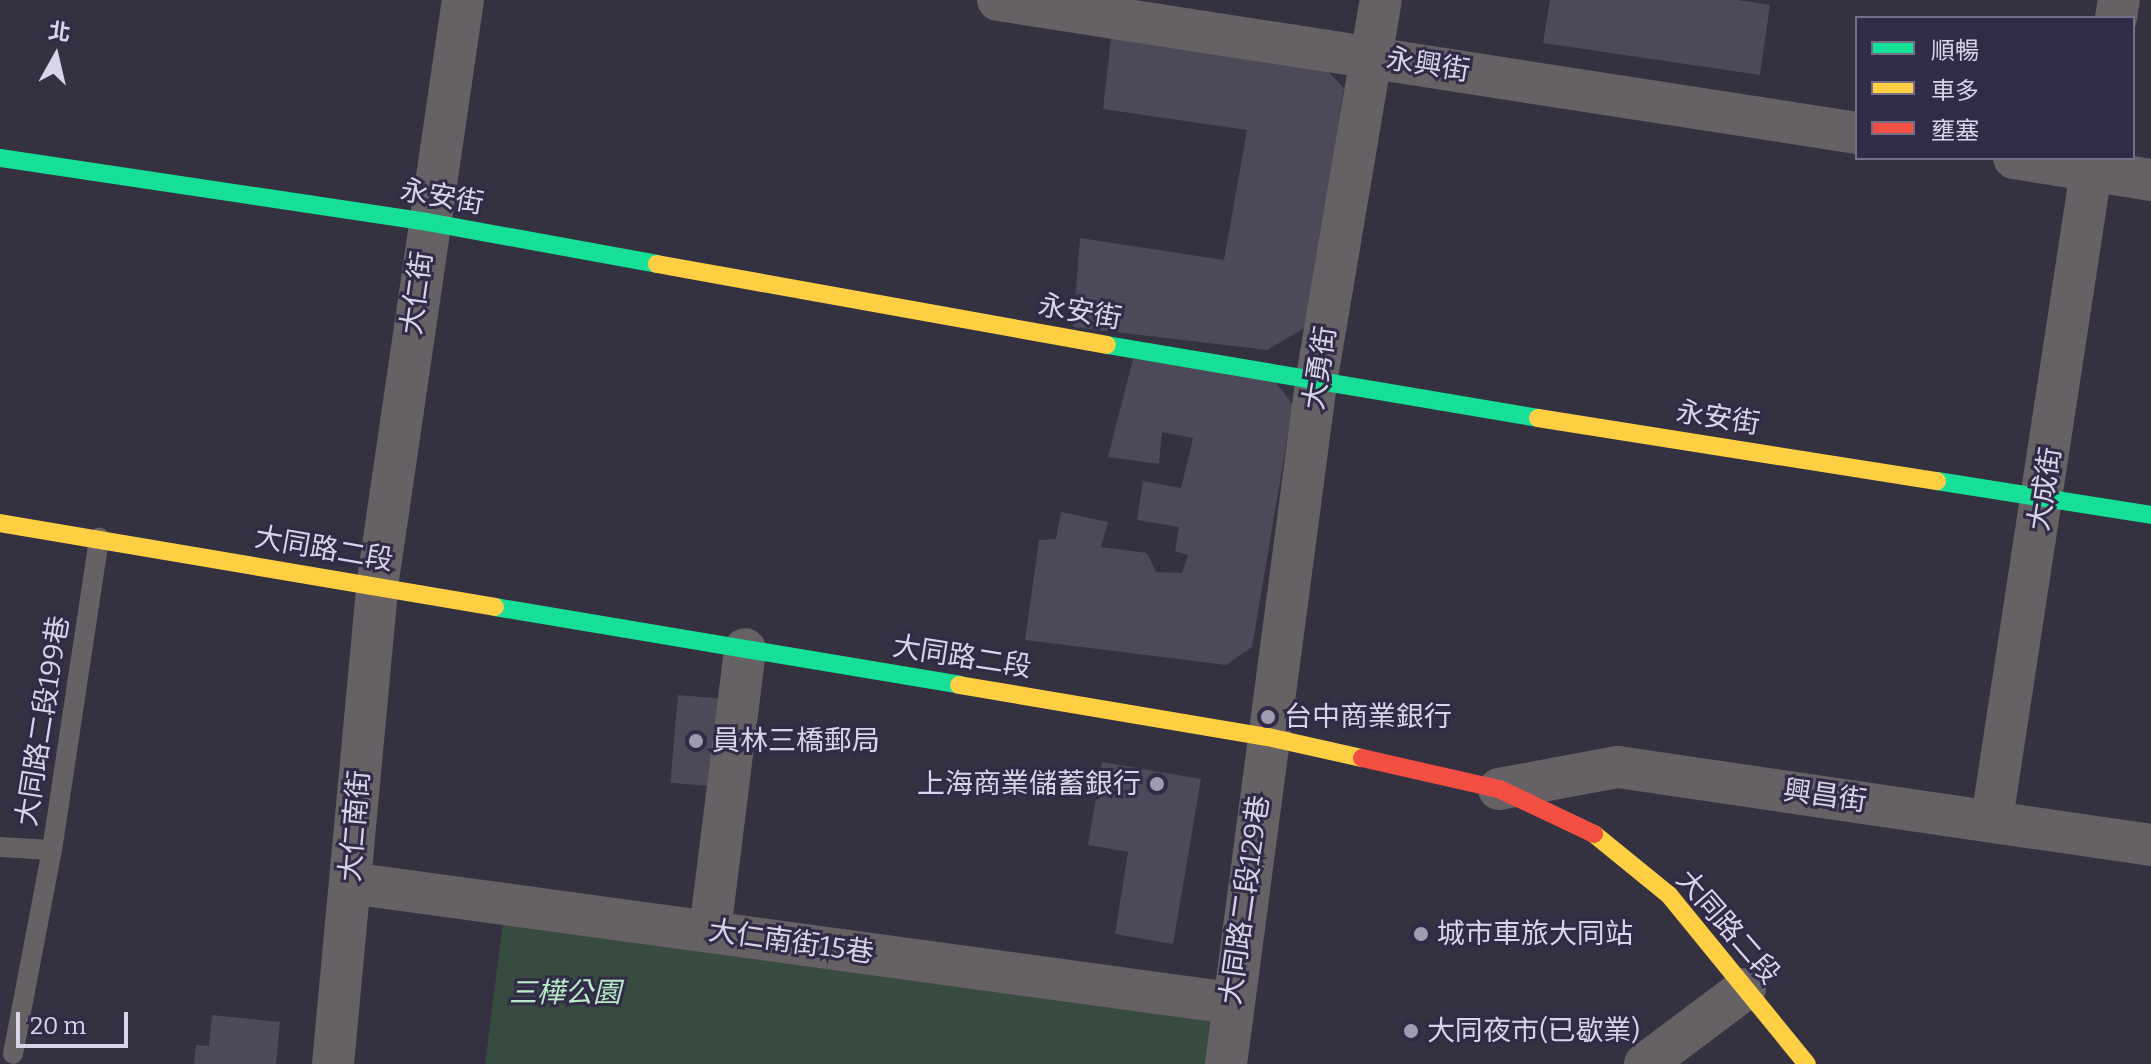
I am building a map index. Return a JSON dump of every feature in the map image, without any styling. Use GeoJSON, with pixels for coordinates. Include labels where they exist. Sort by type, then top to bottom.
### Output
{"type":"FeatureCollection","features":[{"type":"Feature","properties":{"kind":"street","name":"大仁街"},"geometry":{"type":"LineString","coordinates":[[377,587],[427,222],[463,0]]}},
{"type":"Feature","properties":{"kind":"street","name":"永興街"},"geometry":{"type":"LineString","coordinates":[[998,0],[1855,133]]}},
{"type":"Feature","properties":{"kind":"street","name":"大勇街"},"geometry":{"type":"LineString","coordinates":[[1268,737],[1316,383],[1381,0]]}},
{"type":"Feature","properties":{"kind":"street","name":"永安街"},"geometry":{"type":"LineString","coordinates":[[0,158],[427,222],[1316,383],[2151,515]]}},
{"type":"Feature","properties":{"kind":"street"},"geometry":{"type":"LineString","coordinates":[[2040,160],[2092,164],[2151,180]]}},
{"type":"Feature","properties":{"kind":"street","name":"大成街"},"geometry":{"type":"LineString","coordinates":[[1992,819],[2044,497],[2092,164]]}},
{"type":"Feature","properties":{"kind":"street","name":"大同路二段"},"geometry":{"type":"LineString","coordinates":[[0,523],[1268,737],[1499,789],[1595,835],[1669,895],[1807,1064]]}},
{"type":"Feature","properties":{"kind":"street","name":"大仁南街"},"geometry":{"type":"LineString","coordinates":[[333,1064],[377,587]]}},
{"type":"Feature","properties":{"kind":"street"},"geometry":{"type":"LineString","coordinates":[[710,931],[745,649]]}},
{"type":"Feature","properties":{"kind":"street","name":"大同路二段129巷"},"geometry":{"type":"LineString","coordinates":[[1226,1064],[1231,1003],[1268,737]]}},
{"type":"Feature","properties":{"kind":"street","name":"興昌街"},"geometry":{"type":"LineString","coordinates":[[1499,789],[1618,767],[1992,819],[2151,845]]}},
{"type":"Feature","properties":{"kind":"street","name":"大仁南街15巷"},"geometry":{"type":"LineString","coordinates":[[350,883],[1231,1003]]}},
{"type":"Feature","properties":{"kind":"street"},"geometry":{"type":"LineString","coordinates":[[1645,1064],[1745,989]]}},
{"type":"Feature","properties":{"kind":"lane","name":"大同路二段199巷"},"geometry":{"type":"LineString","coordinates":[[13,1054],[52,850],[99,538]]}},
{"type":"Feature","properties":{"kind":"lane"},"geometry":{"type":"LineString","coordinates":[[0,847],[52,850]]}},
{"type":"Feature","properties":{"kind":"green space","name":"三樺公園"},"geometry":{"type":"Polygon","coordinates":[[[504,914],[1230,1012],[1226,1064],[485,1064],[504,914]]]}},
{"type":"Feature","properties":{"kind":"building"},"geometry":{"type":"Polygon","coordinates":[[[1550,0],[1738,0],[1770,5],[1760,75],[1543,43],[1550,0]]]}},
{"type":"Feature","properties":{"kind":"building"},"geometry":{"type":"Polygon","coordinates":[[[1112,29],[1319,62],[1344,88],[1308,326],[1267,350],[1073,327],[1080,238],[1224,260],[1247,130],[1103,109],[1112,29]]]}},
{"type":"Feature","properties":{"kind":"building"},"geometry":{"type":"Polygon","coordinates":[[[1133,359],[1274,380],[1293,405],[1252,647],[1226,665],[1025,640],[1039,540],[1056,539],[1061,512],[1108,522],[1101,547],[1147,553],[1156,572],[1182,573],[1188,555],[1175,551],[1179,527],[1137,520],[1143,481],[1181,488],[1193,438],[1162,432],[1159,464],[1108,457],[1133,359]]]}},
{"type":"Feature","properties":{"kind":"building","name":"員林三橋郵局"},"geometry":{"type":"Polygon","coordinates":[[[678,695],[722,699],[714,786],[670,783],[678,695]]]}},
{"type":"Feature","properties":{"kind":"building"},"geometry":{"type":"Polygon","coordinates":[[[1102,762],[1201,779],[1173,944],[1115,934],[1128,852],[1088,845],[1102,762]]]}},
{"type":"Feature","properties":{"kind":"building"},"geometry":{"type":"Polygon","coordinates":[[[212,1015],[280,1022],[276,1064],[194,1064],[196,1045],[209,1046],[212,1015]]]}},
{"type":"Feature","properties":{"kind":"traffic: fast"},"geometry":{"type":"LineString","coordinates":[[0,158],[427,222],[657,264]]}},
{"type":"Feature","properties":{"kind":"traffic: fast"},"geometry":{"type":"LineString","coordinates":[[1107,345],[1538,418]]}},
{"type":"Feature","properties":{"kind":"traffic: fast"},"geometry":{"type":"LineString","coordinates":[[1937,481],[2151,515]]}},
{"type":"Feature","properties":{"kind":"traffic: fast"},"geometry":{"type":"LineString","coordinates":[[495,607],[959,685]]}},
{"type":"Feature","properties":{"kind":"traffic: slow"},"geometry":{"type":"LineString","coordinates":[[657,264],[1107,345]]}},
{"type":"Feature","properties":{"kind":"traffic: slow"},"geometry":{"type":"LineString","coordinates":[[1538,418],[1937,481]]}},
{"type":"Feature","properties":{"kind":"traffic: slow"},"geometry":{"type":"LineString","coordinates":[[0,523],[495,607]]}},
{"type":"Feature","properties":{"kind":"traffic: slow"},"geometry":{"type":"LineString","coordinates":[[959,685],[1268,737],[1362,758]]}},
{"type":"Feature","properties":{"kind":"traffic: slow"},"geometry":{"type":"LineString","coordinates":[[1594,834],[1669,895],[1807,1064]]}},
{"type":"Feature","properties":{"kind":"traffic: jam"},"geometry":{"type":"LineString","coordinates":[[1362,758],[1499,789],[1594,834]]}},
{"type":"Feature","properties":{"kind":"place","name":"台中商業銀行"},"geometry":{"type":"Point","coordinates":[1268,717]}},
{"type":"Feature","properties":{"kind":"place","name":"員林三橋郵局"},"geometry":{"type":"Point","coordinates":[696,741]}},
{"type":"Feature","properties":{"kind":"place","name":"上海商業儲蓄銀行"},"geometry":{"type":"Point","coordinates":[1157,784]}},
{"type":"Feature","properties":{"kind":"place","name":"城市車旅大同站"},"geometry":{"type":"Point","coordinates":[1421,934]}},
{"type":"Feature","properties":{"kind":"place","name":"大同夜市(已歇業)"},"geometry":{"type":"Point","coordinates":[1411,1031]}}]}
